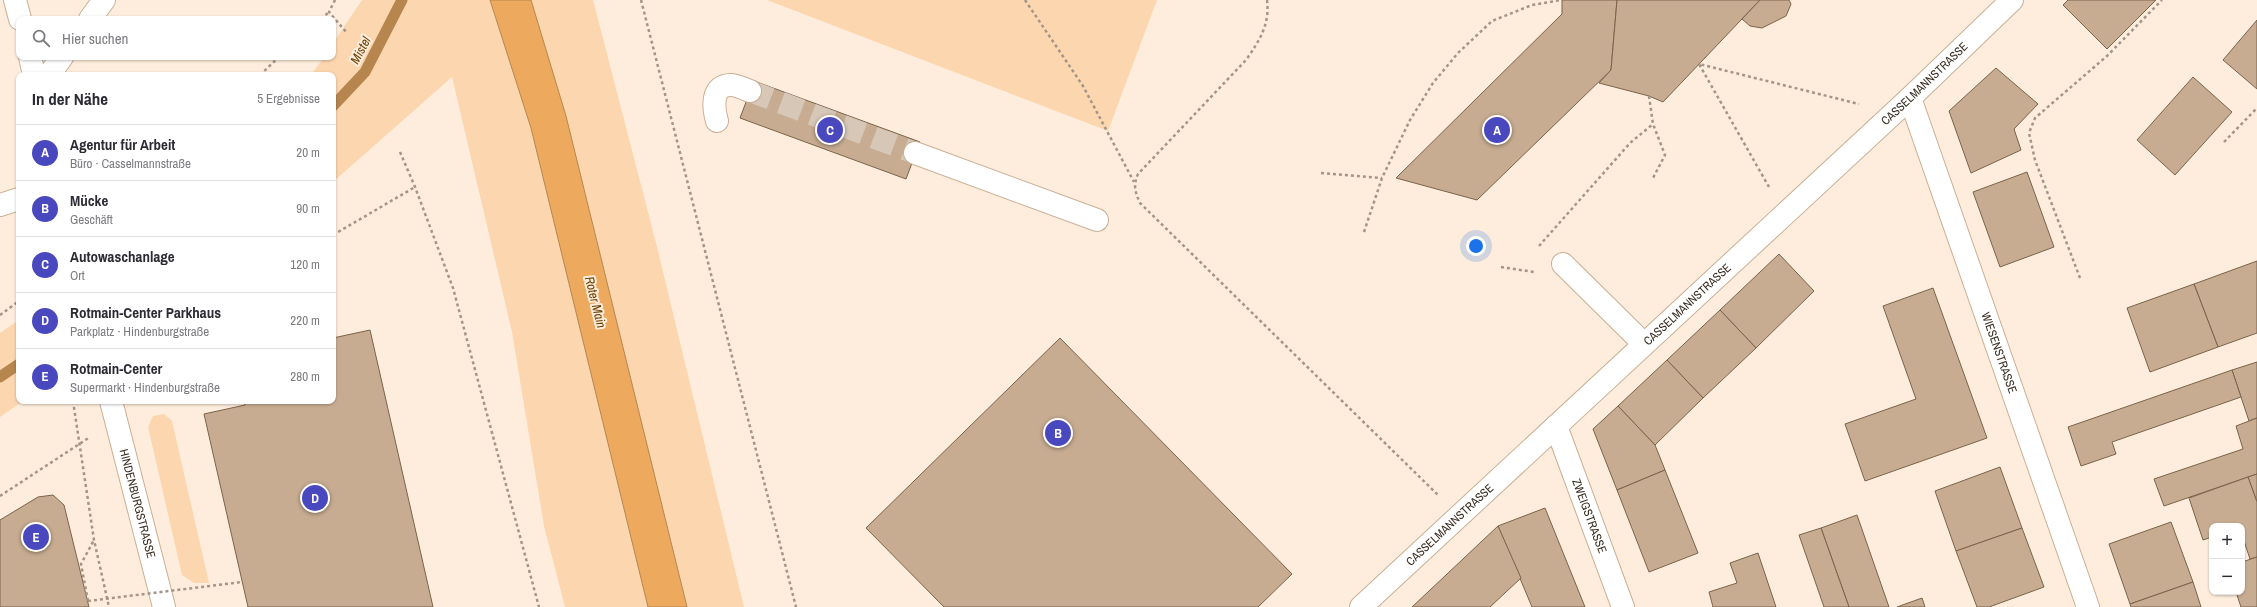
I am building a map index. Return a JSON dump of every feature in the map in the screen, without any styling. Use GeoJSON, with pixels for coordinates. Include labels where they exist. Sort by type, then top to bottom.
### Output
{"type":"FeatureCollection","features":[{"type":"Feature","properties":{"kind":"street"},"geometry":{"type":"LineString","coordinates":[[15,0],[19,16]]}},
{"type":"Feature","properties":{"kind":"street"},"geometry":{"type":"LineString","coordinates":[[92,16],[104,0]]}},
{"type":"Feature","properties":{"kind":"street","name":"CASSELMANNSTRASSE"},"geometry":{"type":"LineString","coordinates":[[1361,607],[1458,515],[1910,98],[2012,0]]}},
{"type":"Feature","properties":{"kind":"street"},"geometry":{"type":"LineString","coordinates":[[31,60],[33,72]]}},
{"type":"Feature","properties":{"kind":"street"},"geometry":{"type":"LineString","coordinates":[[51,72],[60,60]]}},
{"type":"Feature","properties":{"kind":"street"},"geometry":{"type":"LineString","coordinates":[[717,121],[713,104],[718,90],[725,86],[733,85],[750,91]]}},
{"type":"Feature","properties":{"kind":"street","name":"WIESENSTRASSE"},"geometry":{"type":"LineString","coordinates":[[1910,98],[2088,607]]}},
{"type":"Feature","properties":{"kind":"street"},"geometry":{"type":"LineString","coordinates":[[916,153],[1097,220]]}},
{"type":"Feature","properties":{"kind":"street"},"geometry":{"type":"LineString","coordinates":[[0,205],[16,200]]}},
{"type":"Feature","properties":{"kind":"street"},"geometry":{"type":"LineString","coordinates":[[1563,264],[1644,344]]}},
{"type":"Feature","properties":{"kind":"street","name":"HINDENBURGSTRASSE"},"geometry":{"type":"LineString","coordinates":[[112,404],[164,607]]}},
{"type":"Feature","properties":{"kind":"street","name":"ZWEIGSTRASSE"},"geometry":{"type":"LineString","coordinates":[[1556,426],[1623,607]]}},
{"type":"Feature","properties":{"kind":"path"},"geometry":{"type":"LineString","coordinates":[[324,16],[329,12],[335,0]]}},
{"type":"Feature","properties":{"kind":"path"},"geometry":{"type":"LineString","coordinates":[[641,0],[796,607]]}},
{"type":"Feature","properties":{"kind":"path"},"geometry":{"type":"LineString","coordinates":[[1025,0],[1083,86],[1134,182],[1140,203],[1458,515]]}},
{"type":"Feature","properties":{"kind":"path"},"geometry":{"type":"LineString","coordinates":[[1134,182],[1147,162],[1246,60],[1260,41],[1266,26],[1269,12],[1267,0]]}},
{"type":"Feature","properties":{"kind":"path"},"geometry":{"type":"LineString","coordinates":[[1364,232],[1382,178],[1410,120],[1433,83],[1458,53],[1492,21],[1532,5],[1562,0]]}},
{"type":"Feature","properties":{"kind":"path"},"geometry":{"type":"LineString","coordinates":[[2080,278],[2035,160],[2029,133],[2035,118],[2107,56],[2162,0]]}},
{"type":"Feature","properties":{"kind":"path"},"geometry":{"type":"LineString","coordinates":[[329,12],[332,16]]}},
{"type":"Feature","properties":{"kind":"path"},"geometry":{"type":"LineString","coordinates":[[336,21],[346,33]]}},
{"type":"Feature","properties":{"kind":"path"},"geometry":{"type":"LineString","coordinates":[[263,72],[276,60]]}},
{"type":"Feature","properties":{"kind":"path"},"geometry":{"type":"LineString","coordinates":[[1784,214],[1699,64],[1893,113]]}},
{"type":"Feature","properties":{"kind":"path"},"geometry":{"type":"LineString","coordinates":[[1649,96],[1653,124],[1665,155],[1652,180]]}},
{"type":"Feature","properties":{"kind":"path"},"geometry":{"type":"LineString","coordinates":[[2224,142],[2257,108]]}},
{"type":"Feature","properties":{"kind":"path"},"geometry":{"type":"LineString","coordinates":[[1539,251],[1539,244],[1544,238],[1630,143],[1653,124]]}},
{"type":"Feature","properties":{"kind":"path"},"geometry":{"type":"LineString","coordinates":[[400,152],[415,187],[453,288],[539,607]]}},
{"type":"Feature","properties":{"kind":"path"},"geometry":{"type":"LineString","coordinates":[[1321,173],[1382,178]]}},
{"type":"Feature","properties":{"kind":"path"},"geometry":{"type":"LineString","coordinates":[[336,233],[415,187]]}},
{"type":"Feature","properties":{"kind":"path"},"geometry":{"type":"LineString","coordinates":[[1501,267],[1539,272]]}},
{"type":"Feature","properties":{"kind":"path"},"geometry":{"type":"LineString","coordinates":[[0,315],[16,303]]}},
{"type":"Feature","properties":{"kind":"path"},"geometry":{"type":"LineString","coordinates":[[74,404],[94,540],[109,607]]}},
{"type":"Feature","properties":{"kind":"path"},"geometry":{"type":"LineString","coordinates":[[0,496],[79,446]]}},
{"type":"Feature","properties":{"kind":"path"},"geometry":{"type":"LineString","coordinates":[[94,540],[81,564],[88,601],[242,582]]}},
{"type":"Feature","properties":{"kind":"shaded area"},"geometry":{"type":"Polygon","coordinates":[[[362,0],[490,0],[531,128],[648,607],[565,607],[544,526],[512,332],[452,77],[336,179],[336,72],[313,72],[322,60],[336,60],[336,39],[362,0]]]}},
{"type":"Feature","properties":{"kind":"shaded area"},"geometry":{"type":"Polygon","coordinates":[[[531,0],[593,0],[656,243],[744,607],[687,607],[566,116],[531,0]]]}},
{"type":"Feature","properties":{"kind":"shaded area"},"geometry":{"type":"Polygon","coordinates":[[[767,0],[1157,0],[1108,131],[767,0]]]}},
{"type":"Feature","properties":{"kind":"shaded area"},"geometry":{"type":"Polygon","coordinates":[[[16,322],[16,404],[19,404],[0,417],[0,333],[16,322]]]}},
{"type":"Feature","properties":{"kind":"shaded area"},"geometry":{"type":"Polygon","coordinates":[[[164,414],[172,421],[209,583],[194,583],[182,575],[148,427],[153,416],[164,414]]]}},
{"type":"Feature","properties":{"kind":"water","name":"Roter Main"},"geometry":{"type":"Polygon","coordinates":[[[490,0],[531,0],[566,116],[687,607],[648,607],[531,128],[490,0]]]}},
{"type":"Feature","properties":{"kind":"building"},"geometry":{"type":"Polygon","coordinates":[[[1562,0],[1617,0],[1611,70],[1477,200],[1396,178],[1562,14],[1562,0]]]}},
{"type":"Feature","properties":{"kind":"building"},"geometry":{"type":"Polygon","coordinates":[[[1617,0],[1760,0],[1663,102],[1649,96],[1599,83],[1611,70],[1617,0]]]}},
{"type":"Feature","properties":{"kind":"building"},"geometry":{"type":"Polygon","coordinates":[[[1760,0],[1789,0],[1791,4],[1786,16],[1762,28],[1750,26],[1742,19],[1760,0]]]}},
{"type":"Feature","properties":{"kind":"building"},"geometry":{"type":"Polygon","coordinates":[[[2068,0],[2156,0],[2107,49],[2063,5],[2068,0]]]}},
{"type":"Feature","properties":{"kind":"building"},"geometry":{"type":"Polygon","coordinates":[[[2257,20],[2257,89],[2223,60],[2257,20]]]}},
{"type":"Feature","properties":{"kind":"building"},"geometry":{"type":"Polygon","coordinates":[[[1996,68],[2038,104],[2014,129],[2021,150],[1971,173],[1949,111],[1996,68]]]}},
{"type":"Feature","properties":{"kind":"building"},"geometry":{"type":"Polygon","coordinates":[[[2193,77],[2232,112],[2175,175],[2137,140],[2193,77]]]}},
{"type":"Feature","properties":{"kind":"building"},"geometry":{"type":"Polygon","coordinates":[[[754,81],[920,142],[906,179],[740,118],[754,81]]]}},
{"type":"Feature","properties":{"kind":"building"},"geometry":{"type":"Polygon","coordinates":[[[2027,172],[2054,247],[2000,267],[1973,192],[2027,172]]]}},
{"type":"Feature","properties":{"kind":"building"},"geometry":{"type":"Polygon","coordinates":[[[1779,254],[1814,291],[1756,348],[1720,310],[1779,254]]]}},
{"type":"Feature","properties":{"kind":"building"},"geometry":{"type":"Polygon","coordinates":[[[2257,261],[2257,333],[2218,347],[2194,284],[2257,261]]]}},
{"type":"Feature","properties":{"kind":"building"},"geometry":{"type":"Polygon","coordinates":[[[2194,284],[2218,347],[2150,372],[2127,308],[2194,284]]]}},
{"type":"Feature","properties":{"kind":"building"},"geometry":{"type":"Polygon","coordinates":[[[1933,288],[1987,438],[1865,481],[1845,424],[1916,399],[1883,306],[1933,288]]]}},
{"type":"Feature","properties":{"kind":"building"},"geometry":{"type":"Polygon","coordinates":[[[1720,310],[1756,348],[1703,398],[1667,360],[1720,310]]]}},
{"type":"Feature","properties":{"kind":"building"},"geometry":{"type":"Polygon","coordinates":[[[370,330],[433,607],[248,607],[204,414],[245,404],[336,404],[336,337],[370,330]]]}},
{"type":"Feature","properties":{"kind":"building"},"geometry":{"type":"Polygon","coordinates":[[[1060,338],[1292,574],[1258,607],[944,607],[866,528],[1060,338]]]}},
{"type":"Feature","properties":{"kind":"building"},"geometry":{"type":"Polygon","coordinates":[[[1667,360],[1703,398],[1655,445],[1618,406],[1667,360]]]}},
{"type":"Feature","properties":{"kind":"building"},"geometry":{"type":"Polygon","coordinates":[[[2257,362],[2257,418],[2249,421],[2232,370],[2257,362]]]}},
{"type":"Feature","properties":{"kind":"building"},"geometry":{"type":"Polygon","coordinates":[[[2232,370],[2241,397],[2112,442],[2116,454],[2081,466],[2068,427],[2232,370]]]}},
{"type":"Feature","properties":{"kind":"building"},"geometry":{"type":"Polygon","coordinates":[[[1618,406],[1655,445],[1665,470],[1617,490],[1593,429],[1618,406]]]}},
{"type":"Feature","properties":{"kind":"building"},"geometry":{"type":"Polygon","coordinates":[[[2257,418],[2257,474],[2164,506],[2154,479],[2243,449],[2236,426],[2257,418]]]}},
{"type":"Feature","properties":{"kind":"building"},"geometry":{"type":"Polygon","coordinates":[[[2000,467],[2022,528],[1956,551],[1935,491],[2000,467]]]}},
{"type":"Feature","properties":{"kind":"building"},"geometry":{"type":"Polygon","coordinates":[[[1665,470],[1698,553],[1649,572],[1617,490],[1665,470]]]}},
{"type":"Feature","properties":{"kind":"building"},"geometry":{"type":"Polygon","coordinates":[[[2257,474],[2257,502],[2248,477],[2257,474]]]}},
{"type":"Feature","properties":{"kind":"building"},"geometry":{"type":"Polygon","coordinates":[[[2248,477],[2257,502],[2257,557],[2250,559],[2245,544],[2245,523],[2209,523],[2209,538],[2203,540],[2189,498],[2248,477]]]}},
{"type":"Feature","properties":{"kind":"building"},"geometry":{"type":"Polygon","coordinates":[[[53,495],[64,505],[89,607],[0,607],[0,520],[38,497],[53,495]]]}},
{"type":"Feature","properties":{"kind":"building"},"geometry":{"type":"Polygon","coordinates":[[[1545,508],[1585,607],[1532,607],[1498,526],[1545,508]]]}},
{"type":"Feature","properties":{"kind":"building"},"geometry":{"type":"Polygon","coordinates":[[[1857,515],[1889,607],[1849,607],[1821,528],[1857,515]]]}},
{"type":"Feature","properties":{"kind":"building"},"geometry":{"type":"Polygon","coordinates":[[[2171,522],[2193,582],[2130,604],[2109,544],[2171,522]]]}},
{"type":"Feature","properties":{"kind":"building"},"geometry":{"type":"Polygon","coordinates":[[[1498,526],[1521,578],[1490,607],[1412,607],[1498,526]]]}},
{"type":"Feature","properties":{"kind":"building"},"geometry":{"type":"Polygon","coordinates":[[[1821,528],[1849,607],[1824,607],[1799,535],[1821,528]]]}},
{"type":"Feature","properties":{"kind":"building"},"geometry":{"type":"Polygon","coordinates":[[[2022,528],[2044,587],[1989,607],[1977,607],[1956,551],[2022,528]]]}},
{"type":"Feature","properties":{"kind":"building"},"geometry":{"type":"Polygon","coordinates":[[[1758,553],[1776,607],[1713,607],[1709,592],[1737,583],[1730,563],[1758,553]]]}},
{"type":"Feature","properties":{"kind":"building"},"geometry":{"type":"Polygon","coordinates":[[[2257,557],[2257,607],[2241,607],[2237,595],[2245,595],[2245,561],[2257,557]]]}},
{"type":"Feature","properties":{"kind":"building"},"geometry":{"type":"Polygon","coordinates":[[[2193,582],[2201,607],[2131,607],[2130,604],[2193,582]]]}},
{"type":"Feature","properties":{"kind":"building"},"geometry":{"type":"Polygon","coordinates":[[[1922,598],[1925,607],[1897,607],[1922,598]]]}},
{"type":"Feature","properties":{"kind":"waterway","name":"Mistel"},"geometry":{"type":"LineString","coordinates":[[336,103],[365,72],[402,0]]}},
{"type":"Feature","properties":{"kind":"waterway","name":"Mistel"},"geometry":{"type":"LineString","coordinates":[[0,377],[16,366]]}},
{"type":"Feature","properties":{"kind":"tunnel"},"geometry":{"type":"LineString","coordinates":[[750,91],[915,153]]}},
{"type":"Feature","properties":{"kind":"place","name":"Autowaschanlage"},"geometry":{"type":"Point","coordinates":[830,130]}},
{"type":"Feature","properties":{"kind":"place","name":"Agentur für Arbeit"},"geometry":{"type":"Point","coordinates":[1497,130]}},
{"type":"Feature","properties":{"kind":"place","name":"Mücke"},"geometry":{"type":"Point","coordinates":[1058,433]}},
{"type":"Feature","properties":{"kind":"place","name":"Rotmain-Center Parkhaus"},"geometry":{"type":"Point","coordinates":[315,498]}},
{"type":"Feature","properties":{"kind":"place","name":"Rotmain-Center"},"geometry":{"type":"Point","coordinates":[36,537]}}]}
